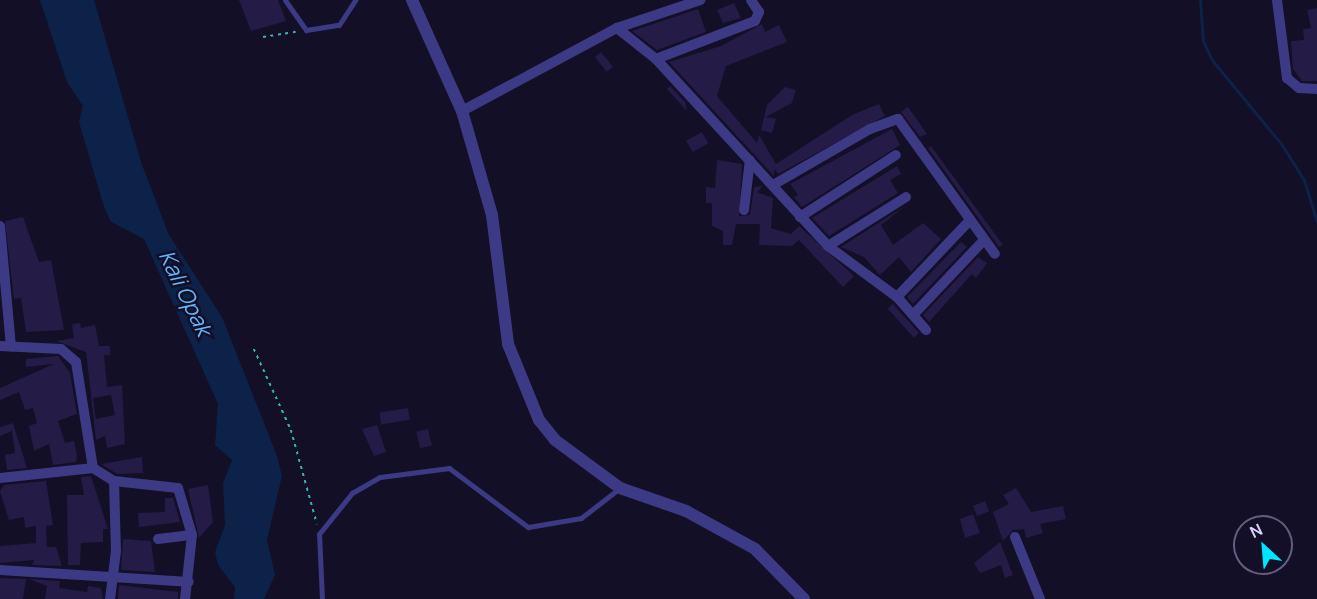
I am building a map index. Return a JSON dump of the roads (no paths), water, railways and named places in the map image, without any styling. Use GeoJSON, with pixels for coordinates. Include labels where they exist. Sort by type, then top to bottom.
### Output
{"type":"FeatureCollection","features":[{"type":"Feature","properties":{"kind":"street"},"geometry":{"type":"LineString","coordinates":[[412,0],[462,111],[492,215],[508,344],[524,391],[555,440],[620,488],[730,532],[755,549],[804,599]]}},
{"type":"Feature","properties":{"kind":"street"},"geometry":{"type":"LineString","coordinates":[[462,111],[617,28],[700,0]]}},
{"type":"Feature","properties":{"kind":"street"},"geometry":{"type":"LineString","coordinates":[[656,59],[755,21],[759,12],[751,0]]}},
{"type":"Feature","properties":{"kind":"street"},"geometry":{"type":"LineString","coordinates":[[1277,0],[1287,78],[1299,88],[1317,89]]}},
{"type":"Feature","properties":{"kind":"street"},"geometry":{"type":"LineString","coordinates":[[617,28],[656,59],[828,246],[897,297],[926,330]]}},
{"type":"Feature","properties":{"kind":"street"},"geometry":{"type":"LineString","coordinates":[[773,185],[870,129],[898,119],[995,254]]}},
{"type":"Feature","properties":{"kind":"street"},"geometry":{"type":"LineString","coordinates":[[800,217],[896,155]]}},
{"type":"Feature","properties":{"kind":"street"},"geometry":{"type":"LineString","coordinates":[[744,210],[750,160]]}},
{"type":"Feature","properties":{"kind":"street"},"geometry":{"type":"LineString","coordinates":[[828,246],[906,196]]}},
{"type":"Feature","properties":{"kind":"street"},"geometry":{"type":"LineString","coordinates":[[897,297],[970,220]]}},
{"type":"Feature","properties":{"kind":"street"},"geometry":{"type":"LineString","coordinates":[[0,226],[6,346],[61,349],[76,362],[93,468]]}},
{"type":"Feature","properties":{"kind":"street"},"geometry":{"type":"LineString","coordinates":[[914,314],[984,240]]}},
{"type":"Feature","properties":{"kind":"street"},"geometry":{"type":"LineString","coordinates":[[0,478],[47,475],[93,468],[114,481],[178,488],[192,535],[189,582],[185,599]]}},
{"type":"Feature","properties":{"kind":"street"},"geometry":{"type":"LineString","coordinates":[[110,599],[114,573],[114,481]]}},
{"type":"Feature","properties":{"kind":"street"},"geometry":{"type":"LineString","coordinates":[[158,539],[192,535]]}},
{"type":"Feature","properties":{"kind":"street"},"geometry":{"type":"LineString","coordinates":[[1015,537],[1040,599]]}},
{"type":"Feature","properties":{"kind":"street"},"geometry":{"type":"LineString","coordinates":[[0,570],[114,573],[189,582]]}},
{"type":"Feature","properties":{"kind":"lane"},"geometry":{"type":"LineString","coordinates":[[285,0],[306,30],[339,25],[355,0]]}},
{"type":"Feature","properties":{"kind":"lane"},"geometry":{"type":"LineString","coordinates":[[322,599],[319,534],[352,493],[380,477],[449,468],[528,527],[581,518],[620,488]]}},
{"type":"Feature","properties":{"kind":"water","name":"Kali Opak"},"geometry":{"type":"Polygon","coordinates":[[[40,0],[94,0],[142,165],[169,235],[222,317],[277,456],[282,476],[267,540],[275,575],[264,599],[234,599],[235,587],[218,565],[215,552],[225,525],[223,483],[232,460],[215,445],[218,404],[144,239],[111,222],[104,207],[79,122],[83,106],[67,82],[40,0]]]}},
{"type":"Feature","properties":{"kind":"waterway"},"geometry":{"type":"LineString","coordinates":[[1200,0],[1203,41],[1212,60],[1282,145],[1304,180],[1317,222]]}}]}
